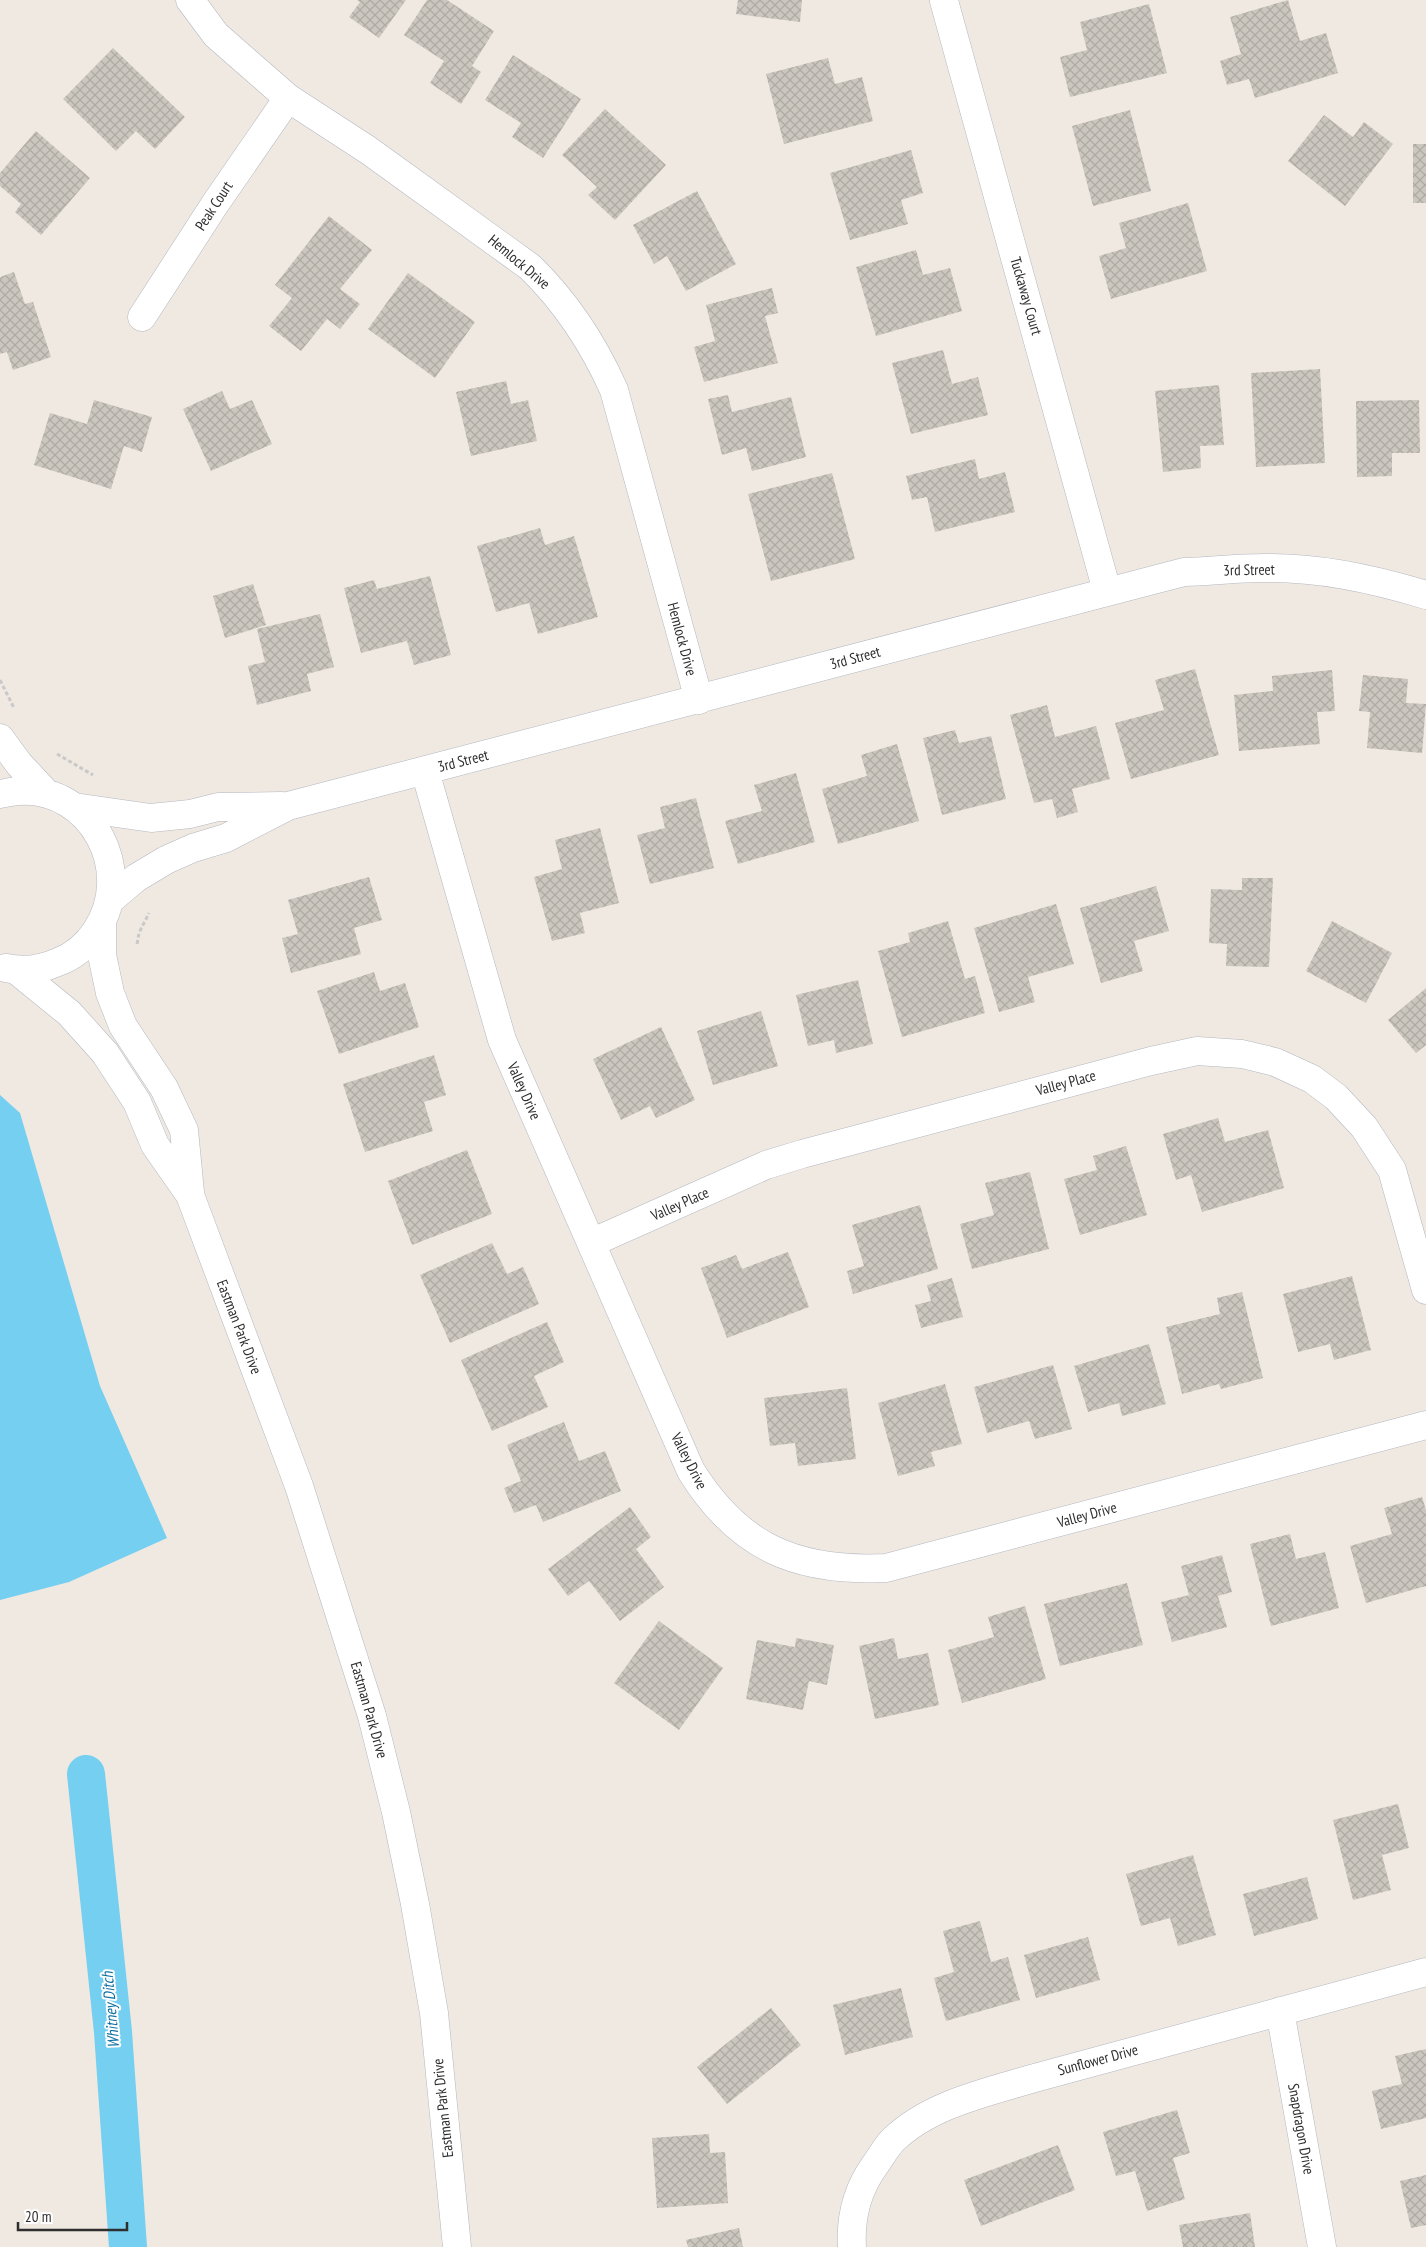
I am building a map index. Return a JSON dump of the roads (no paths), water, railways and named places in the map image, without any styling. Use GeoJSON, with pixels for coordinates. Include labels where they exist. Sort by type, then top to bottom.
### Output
{"type":"FeatureCollection","features":[{"type":"Feature","properties":{"kind":"street","name":"Hemlock Drive"},"geometry":{"type":"LineString","coordinates":[[190,0],[216,35],[288,98],[368,150],[530,267],[547,283],[577,320],[599,356],[614,390],[699,700]]}},
{"type":"Feature","properties":{"kind":"street","name":"Tuckaway Court"},"geometry":{"type":"LineString","coordinates":[[944,1],[1108,591]]}},
{"type":"Feature","properties":{"kind":"street","name":"Peak Court"},"geometry":{"type":"LineString","coordinates":[[142,317],[215,204],[288,98]]}},
{"type":"Feature","properties":{"kind":"street","name":"3rd Street"},"geometry":{"type":"LineString","coordinates":[[8,969],[43,968],[69,958],[89,941],[106,911],[136,878],[166,860],[193,848],[226,838],[288,806],[1184,572],[1266,568],[1362,577],[1426,595]]}},
{"type":"Feature","properties":{"kind":"street"},"geometry":{"type":"LineString","coordinates":[[0,738],[19,764],[47,794]]}},
{"type":"Feature","properties":{"kind":"street","name":"Valley Drive"},"geometry":{"type":"LineString","coordinates":[[425,770],[494,1018],[591,1243],[691,1471],[706,1494],[727,1519],[761,1545],[801,1561],[856,1570],[886,1568],[1426,1425]]}},
{"type":"Feature","properties":{"kind":"street"},"geometry":{"type":"LineString","coordinates":[[0,794],[19,790],[47,794],[74,807]]}},
{"type":"Feature","properties":{"kind":"street","name":"3rd Street"},"geometry":{"type":"LineString","coordinates":[[74,807],[151,818],[190,814],[218,807],[288,806]]}},
{"type":"Feature","properties":{"kind":"street","name":"Eastman Park Drive"},"geometry":{"type":"LineString","coordinates":[[74,807],[93,825],[106,848],[112,874],[102,955],[110,993],[123,1026],[164,1088],[184,1130],[190,1195]]}},
{"type":"Feature","properties":{"kind":"street","name":"Eastman Park Drive"},"geometry":{"type":"LineString","coordinates":[[8,969],[69,1013],[105,1053],[137,1102],[155,1144],[190,1195],[299,1486],[372,1716],[414,1894],[434,2013],[457,2247]]}},
{"type":"Feature","properties":{"kind":"street","name":"Valley Place"},"geometry":{"type":"LineString","coordinates":[[591,1243],[766,1165],[1151,1061],[1197,1051],[1242,1054],[1275,1062],[1312,1079],[1336,1097],[1364,1127],[1392,1170],[1426,1290]]}},
{"type":"Feature","properties":{"kind":"street","name":"Sunflower Drive"},"geometry":{"type":"LineString","coordinates":[[852,2247],[851,2229],[855,2203],[866,2178],[892,2142],[909,2126],[943,2108],[976,2095],[1426,1972]]}},
{"type":"Feature","properties":{"kind":"street","name":"Snapdragon Drive"},"geometry":{"type":"LineString","coordinates":[[1280,2011],[1322,2247]]}},
{"type":"Feature","properties":{"kind":"water"},"geometry":{"type":"Polygon","coordinates":[[[0,1095],[20,1113],[100,1386],[167,1538],[69,1582],[0,1600],[0,1095]]]}},
{"type":"Feature","properties":{"kind":"waterway","name":"Whitney Ditch"},"geometry":{"type":"LineString","coordinates":[[86,1774],[113,2032],[128,2247]]}}]}
